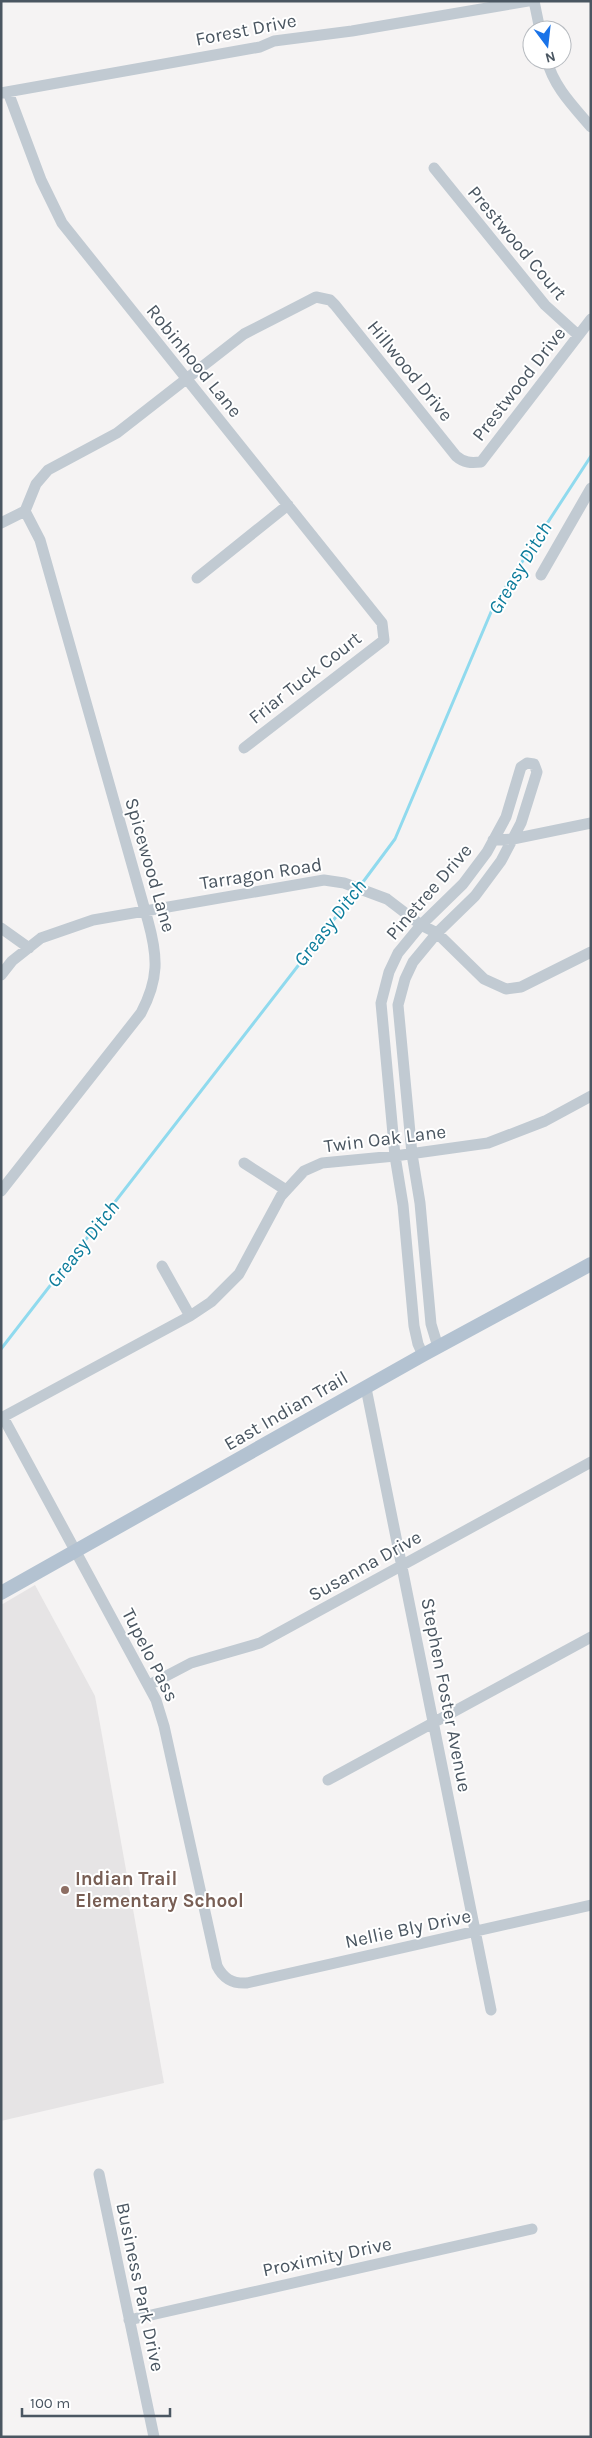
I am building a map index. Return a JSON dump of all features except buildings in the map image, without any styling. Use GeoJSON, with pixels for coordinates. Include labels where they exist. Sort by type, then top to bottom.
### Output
{"type":"FeatureCollection","features":[{"type":"Feature","properties":{"kind":"main road","name":"East Indian Trail"},"geometry":{"type":"LineString","coordinates":[[1,1593],[423,1355],[591,1264]]}},
{"type":"Feature","properties":{"kind":"street","name":"Forest Drive"},"geometry":{"type":"LineString","coordinates":[[5,93],[260,47],[274,42],[352,31],[528,1]]}},
{"type":"Feature","properties":{"kind":"street"},"geometry":{"type":"LineString","coordinates":[[534,1],[538,20]]}},
{"type":"Feature","properties":{"kind":"street"},"geometry":{"type":"LineString","coordinates":[[550,70],[561,90],[591,127]]}},
{"type":"Feature","properties":{"kind":"street","name":"Robinhood Lane"},"geometry":{"type":"LineString","coordinates":[[5,93],[41,180],[62,223],[186,380],[371,608],[382,624],[384,634]]}},
{"type":"Feature","properties":{"kind":"street","name":"Prestwood Court"},"geometry":{"type":"LineString","coordinates":[[434,168],[545,305],[578,335]]}},
{"type":"Feature","properties":{"kind":"street","name":"Hillwood Drive"},"geometry":{"type":"LineString","coordinates":[[186,380],[244,334],[316,297],[324,298],[335,305],[456,456],[461,461],[470,463]]}},
{"type":"Feature","properties":{"kind":"street","name":"Prestwood Drive"},"geometry":{"type":"LineString","coordinates":[[470,463],[481,462],[591,318]]}},
{"type":"Feature","properties":{"kind":"street"},"geometry":{"type":"LineString","coordinates":[[1,522],[25,511],[36,484],[48,470],[117,434],[186,380]]}},
{"type":"Feature","properties":{"kind":"street"},"geometry":{"type":"LineString","coordinates":[[541,575],[591,488]]}},
{"type":"Feature","properties":{"kind":"street"},"geometry":{"type":"LineString","coordinates":[[197,578],[288,506]]}},
{"type":"Feature","properties":{"kind":"street","name":"Spicewood Lane"},"geometry":{"type":"LineString","coordinates":[[1,1190],[134,1023],[147,1002],[154,982],[156,958],[145,910],[40,540],[25,511]]}},
{"type":"Feature","properties":{"kind":"street","name":"Friar Tuck Court"},"geometry":{"type":"LineString","coordinates":[[244,748],[384,640],[384,634]]}},
{"type":"Feature","properties":{"kind":"street","name":"Pinetree Drive"},"geometry":{"type":"LineString","coordinates":[[423,1355],[418,1344],[414,1326],[403,1205],[395,1156],[381,1003],[389,972],[398,953],[421,925],[463,884],[506,817],[521,768],[527,763],[534,764],[537,772],[534,785],[521,824],[512,840],[475,896],[437,933],[413,962],[405,978],[398,1005],[412,1154],[420,1203],[431,1324],[438,1347]]}},
{"type":"Feature","properties":{"kind":"street"},"geometry":{"type":"LineString","coordinates":[[493,840],[512,840],[591,823]]}},
{"type":"Feature","properties":{"kind":"street","name":"Tarragon Road"},"geometry":{"type":"LineString","coordinates":[[1,975],[41,938],[74,926],[145,910],[324,880],[344,883],[387,899],[421,925],[437,933],[484,979],[506,990],[522,987],[591,952]]}},
{"type":"Feature","properties":{"kind":"street"},"geometry":{"type":"LineString","coordinates":[[1,928],[28,948]]}},
{"type":"Feature","properties":{"kind":"street","name":"Twin Oak Lane"},"geometry":{"type":"LineString","coordinates":[[3,1417],[190,1316],[211,1302],[239,1274],[286,1190],[304,1171],[322,1162],[412,1154],[476,1146],[500,1140],[545,1121],[591,1096]]}},
{"type":"Feature","properties":{"kind":"street"},"geometry":{"type":"LineString","coordinates":[[244,1163],[286,1190]]}},
{"type":"Feature","properties":{"kind":"street"},"geometry":{"type":"LineString","coordinates":[[162,1266],[190,1316]]}},
{"type":"Feature","properties":{"kind":"street","name":"Stephen Foster Avenue"},"geometry":{"type":"LineString","coordinates":[[366,1388],[491,2010]]}},
{"type":"Feature","properties":{"kind":"street","name":"Tupelo Pass"},"geometry":{"type":"LineString","coordinates":[[3,1417],[149,1685],[164,1726],[217,1966],[220,1973],[232,1982]]}},
{"type":"Feature","properties":{"kind":"street","name":"Susanna Drive"},"geometry":{"type":"LineString","coordinates":[[149,1685],[191,1663],[260,1643],[591,1462]]}},
{"type":"Feature","properties":{"kind":"street"},"geometry":{"type":"LineString","coordinates":[[328,1780],[591,1637]]}},
{"type":"Feature","properties":{"kind":"street","name":"Nellie Bly Drive"},"geometry":{"type":"LineString","coordinates":[[232,1982],[247,1982],[591,1905]]}},
{"type":"Feature","properties":{"kind":"street","name":"Business Park Drive"},"geometry":{"type":"LineString","coordinates":[[99,2174],[154,2437]]}},
{"type":"Feature","properties":{"kind":"street","name":"Proximity Drive"},"geometry":{"type":"LineString","coordinates":[[129,2320],[532,2229]]}},
{"type":"Feature","properties":{"kind":"shaded area","name":"Indian Trail Elementary School"},"geometry":{"type":"Polygon","coordinates":[[[35,1585],[95,1696],[164,2083],[1,2121],[1,1605],[35,1585]]]}},
{"type":"Feature","properties":{"kind":"waterway","name":"Greasy Ditch"},"geometry":{"type":"LineString","coordinates":[[360,886],[395,839],[494,605],[591,456]]}},
{"type":"Feature","properties":{"kind":"waterway","name":"Greasy Ditch"},"geometry":{"type":"LineString","coordinates":[[1,1349],[356,891]]}},
{"type":"Feature","properties":{"kind":"place","name":"Indian Trail Elementary School"},"geometry":{"type":"Point","coordinates":[65,1890]}}]}
